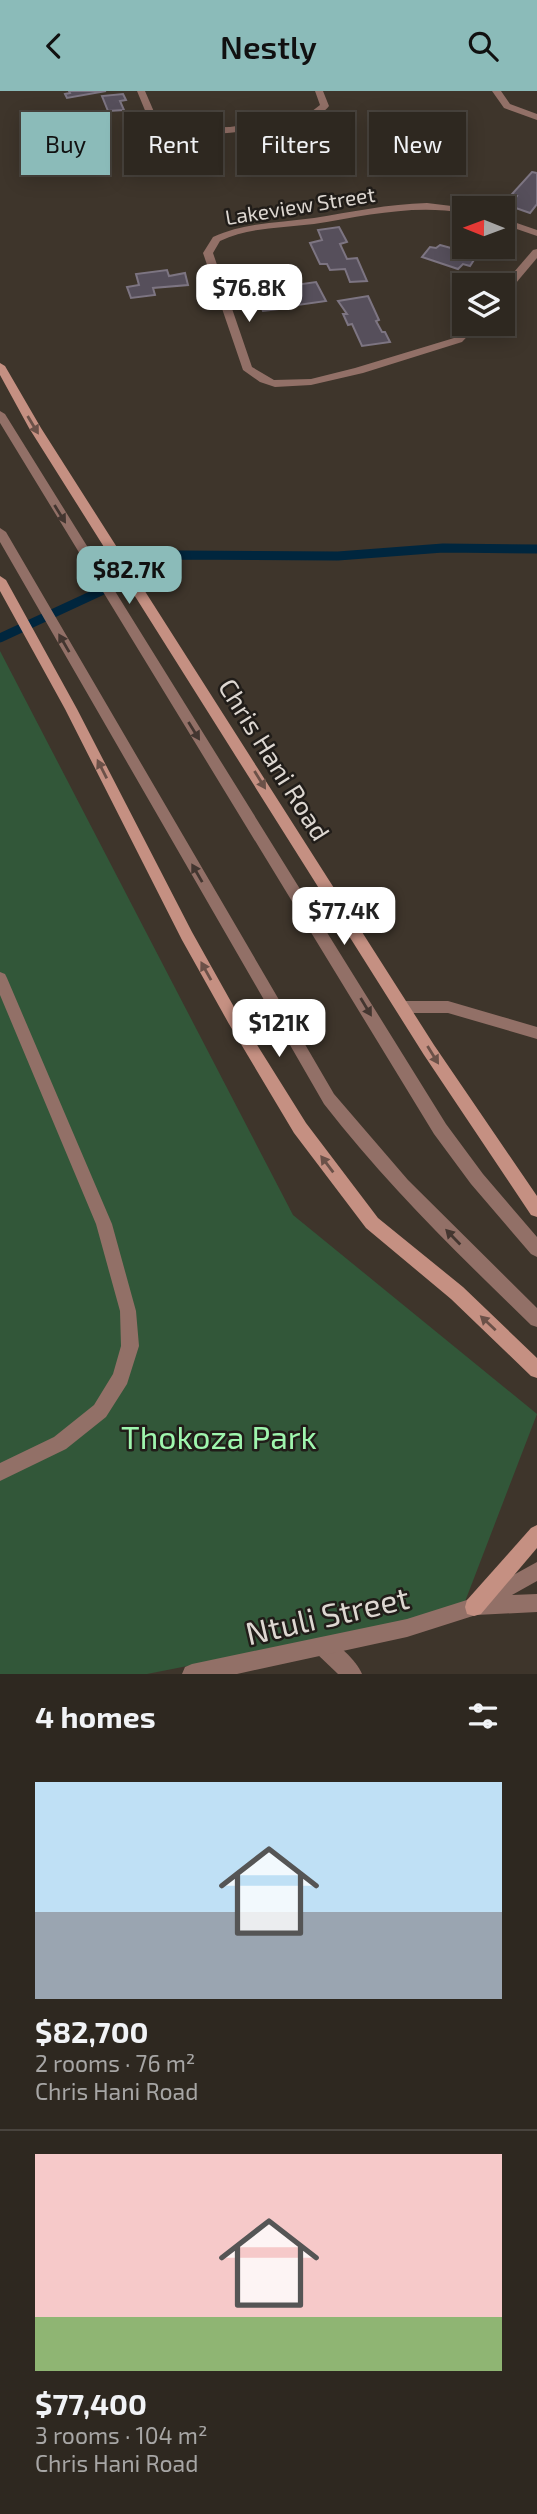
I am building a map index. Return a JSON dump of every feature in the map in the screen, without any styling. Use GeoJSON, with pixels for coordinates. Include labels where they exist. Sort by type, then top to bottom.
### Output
{"type":"FeatureCollection","features":[{"type":"Feature","properties":{"kind":"main road","name":"Chris Hani Road"},"geometry":{"type":"LineString","coordinates":[[0,366],[35,428],[404,1007],[534,1204]]}},
{"type":"Feature","properties":{"kind":"main road"},"geometry":{"type":"LineString","coordinates":[[2,584],[71,709],[187,936],[234,1020],[300,1128],[372,1223],[457,1293],[537,1370]]}},
{"type":"Feature","properties":{"kind":"main road"},"geometry":{"type":"LineString","coordinates":[[474,1607],[537,1534]]}},
{"type":"Feature","properties":{"kind":"street"},"geometry":{"type":"LineString","coordinates":[[141,91],[154,123],[171,130],[191,132],[310,117],[325,106],[319,91]]}},
{"type":"Feature","properties":{"kind":"street"},"geometry":{"type":"LineString","coordinates":[[496,91],[507,106],[537,117]]}},
{"type":"Feature","properties":{"kind":"street","name":"Lakeview Street"},"geometry":{"type":"LineString","coordinates":[[452,208],[426,206],[394,209],[245,230],[227,234],[213,242],[208,253],[247,367],[260,379],[273,384],[304,384],[445,344],[462,336]]}},
{"type":"Feature","properties":{"kind":"street"},"geometry":{"type":"LineString","coordinates":[[515,225],[537,233]]}},
{"type":"Feature","properties":{"kind":"street"},"geometry":{"type":"LineString","coordinates":[[515,278],[537,252]]}},
{"type":"Feature","properties":{"kind":"street","name":"Chris Hani Road"},"geometry":{"type":"LineString","coordinates":[[0,414],[440,1129],[477,1179],[537,1249]]}},
{"type":"Feature","properties":{"kind":"street"},"geometry":{"type":"LineString","coordinates":[[0,532],[329,1099],[372,1152],[537,1319]]}},
{"type":"Feature","properties":{"kind":"street"},"geometry":{"type":"LineString","coordinates":[[0,978],[104,1224],[128,1311],[130,1346],[121,1378],[100,1411],[60,1443],[0,1472]]}},
{"type":"Feature","properties":{"kind":"street"},"geometry":{"type":"LineString","coordinates":[[404,1007],[449,1007],[537,1033]]}},
{"type":"Feature","properties":{"kind":"street","name":"Ntuli Street"},"geometry":{"type":"LineString","coordinates":[[474,1607],[537,1571]]}},
{"type":"Feature","properties":{"kind":"street","name":"Ntuli Street"},"geometry":{"type":"LineString","coordinates":[[192,1674],[407,1627],[474,1607],[537,1603]]}},
{"type":"Feature","properties":{"kind":"street"},"geometry":{"type":"LineString","coordinates":[[323,1646],[352,1674]]}},
{"type":"Feature","properties":{"kind":"green space","name":"Thokoza Park"},"geometry":{"type":"Polygon","coordinates":[[[0,651],[293,1215],[537,1414],[461,1612],[147,1674],[0,1674],[0,651]]]}},
{"type":"Feature","properties":{"kind":"building"},"geometry":{"type":"Polygon","coordinates":[[[69,91],[106,91],[67,98],[65,94],[70,93],[69,91]]]}},
{"type":"Feature","properties":{"kind":"building"},"geometry":{"type":"Polygon","coordinates":[[[123,94],[126,100],[120,101],[124,110],[108,111],[102,96],[123,94]]]}},
{"type":"Feature","properties":{"kind":"building"},"geometry":{"type":"Polygon","coordinates":[[[532,172],[537,173],[537,204],[530,213],[515,208],[517,196],[512,194],[532,172]]]}},
{"type":"Feature","properties":{"kind":"building"},"geometry":{"type":"Polygon","coordinates":[[[339,227],[347,242],[340,244],[347,259],[357,258],[367,281],[350,282],[345,269],[330,270],[327,264],[320,264],[310,243],[322,240],[318,230],[339,227]]]}},
{"type":"Feature","properties":{"kind":"building"},"geometry":{"type":"Polygon","coordinates":[[[440,245],[452,248],[452,259],[474,259],[470,266],[463,264],[458,269],[422,257],[430,247],[436,248],[440,245]]]}},
{"type":"Feature","properties":{"kind":"building"},"geometry":{"type":"Polygon","coordinates":[[[167,270],[169,276],[185,273],[188,285],[153,288],[155,295],[131,298],[127,287],[139,285],[136,274],[167,270]]]}},
{"type":"Feature","properties":{"kind":"building"},"geometry":{"type":"Polygon","coordinates":[[[316,282],[326,301],[298,305],[297,302],[286,303],[288,308],[263,311],[259,301],[264,301],[260,290],[316,282]]]}},
{"type":"Feature","properties":{"kind":"building"},"geometry":{"type":"Polygon","coordinates":[[[368,296],[379,320],[376,321],[390,342],[362,346],[352,324],[348,325],[343,314],[347,314],[338,301],[368,296]]]}},
{"type":"Feature","properties":{"kind":"waterway"},"geometry":{"type":"LineString","coordinates":[[0,638],[179,555],[338,556],[443,548],[537,549]]}}]}
